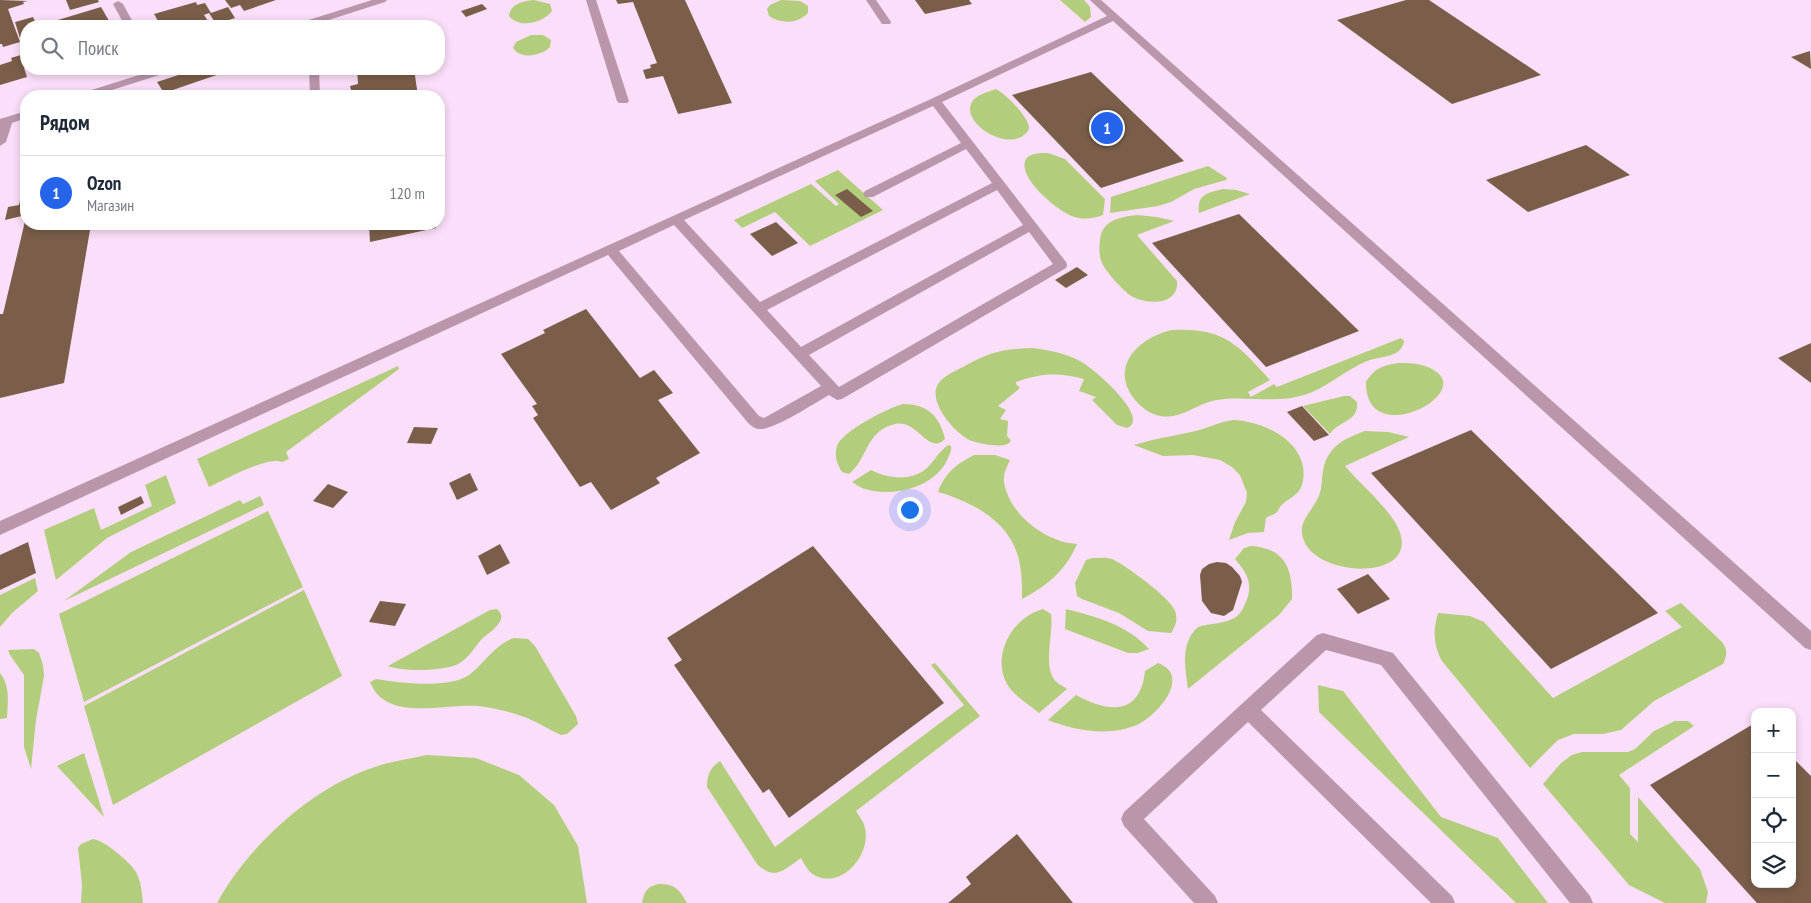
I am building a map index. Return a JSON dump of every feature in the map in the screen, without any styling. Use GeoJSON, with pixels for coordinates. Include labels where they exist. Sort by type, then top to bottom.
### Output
{"type":"FeatureCollection","features":[{"type":"Feature","properties":{"kind":"street"},"geometry":{"type":"LineString","coordinates":[[325,20],[382,0]]}},
{"type":"Feature","properties":{"kind":"street"},"geometry":{"type":"LineString","coordinates":[[591,0],[623,101]]}},
{"type":"Feature","properties":{"kind":"street"},"geometry":{"type":"LineString","coordinates":[[871,0],[886,22]]}},
{"type":"Feature","properties":{"kind":"street"},"geometry":{"type":"LineString","coordinates":[[1095,0],[1811,642]]}},
{"type":"Feature","properties":{"kind":"street"},"geometry":{"type":"LineString","coordinates":[[118,4],[127,20]]}},
{"type":"Feature","properties":{"kind":"street"},"geometry":{"type":"LineString","coordinates":[[0,528],[935,101],[1114,17]]}},
{"type":"Feature","properties":{"kind":"street"},"geometry":{"type":"LineString","coordinates":[[100,90],[143,75]]}},
{"type":"Feature","properties":{"kind":"street"},"geometry":{"type":"LineString","coordinates":[[314,75],[315,90]]}},
{"type":"Feature","properties":{"kind":"street"},"geometry":{"type":"LineString","coordinates":[[676,219],[837,395],[1061,265],[935,101]]}},
{"type":"Feature","properties":{"kind":"street"},"geometry":{"type":"LineString","coordinates":[[0,142],[3,122],[20,116]]}},
{"type":"Feature","properties":{"kind":"street"},"geometry":{"type":"LineString","coordinates":[[869,194],[968,144]]}},
{"type":"Feature","properties":{"kind":"street"},"geometry":{"type":"LineString","coordinates":[[758,309],[999,184]]}},
{"type":"Feature","properties":{"kind":"street"},"geometry":{"type":"LineString","coordinates":[[799,354],[1031,226]]}},
{"type":"Feature","properties":{"kind":"street"},"geometry":{"type":"LineString","coordinates":[[610,249],[754,420],[760,424],[768,423],[830,388]]}},
{"type":"Feature","properties":{"kind":"street"},"geometry":{"type":"LineString","coordinates":[[1208,903],[1131,819],[1323,641],[1387,659],[1583,903]]}},
{"type":"Feature","properties":{"kind":"street"},"geometry":{"type":"LineString","coordinates":[[1248,710],[1445,903]]}},
{"type":"Feature","properties":{"kind":"green space"},"geometry":{"type":"Polygon","coordinates":[[[534,0],[550,4],[552,11],[543,19],[531,23],[519,22],[509,16],[514,6],[522,2],[534,0]]]}},
{"type":"Feature","properties":{"kind":"green space"},"geometry":{"type":"Polygon","coordinates":[[[781,0],[800,1],[808,6],[808,13],[804,17],[789,22],[774,19],[769,16],[767,9],[770,5],[781,0]]]}},
{"type":"Feature","properties":{"kind":"green space"},"geometry":{"type":"Polygon","coordinates":[[[1060,0],[1084,0],[1090,7],[1091,17],[1085,22],[1060,0]]]}},
{"type":"Feature","properties":{"kind":"green space"},"geometry":{"type":"Polygon","coordinates":[[[531,35],[543,35],[551,40],[550,47],[542,53],[531,55],[521,54],[513,48],[516,42],[531,35]]]}},
{"type":"Feature","properties":{"kind":"green space"},"geometry":{"type":"Polygon","coordinates":[[[996,89],[1011,101],[1026,119],[1029,129],[1021,137],[1012,140],[990,134],[973,119],[970,110],[972,102],[976,97],[996,89]]]}},
{"type":"Feature","properties":{"kind":"green space"},"geometry":{"type":"Polygon","coordinates":[[[1048,153],[1065,159],[1105,199],[1103,215],[1088,218],[1072,216],[1049,201],[1032,184],[1027,175],[1026,159],[1033,154],[1048,153]]]}},
{"type":"Feature","properties":{"kind":"green space"},"geometry":{"type":"Polygon","coordinates":[[[1208,166],[1227,178],[1226,180],[1194,189],[1171,202],[1158,206],[1110,213],[1111,197],[1208,166]]]}},
{"type":"Feature","properties":{"kind":"green space"},"geometry":{"type":"Polygon","coordinates":[[[838,170],[883,210],[810,246],[775,212],[742,228],[734,220],[811,184],[836,206],[839,204],[815,181],[838,170]]]}},
{"type":"Feature","properties":{"kind":"green space"},"geometry":{"type":"Polygon","coordinates":[[[1223,189],[1250,194],[1199,213],[1201,198],[1204,195],[1223,189]]]}},
{"type":"Feature","properties":{"kind":"green space"},"geometry":{"type":"Polygon","coordinates":[[[1137,215],[1174,221],[1137,235],[1177,281],[1173,295],[1162,301],[1140,300],[1130,295],[1111,277],[1101,260],[1100,243],[1101,233],[1104,228],[1118,219],[1137,215]]]}},
{"type":"Feature","properties":{"kind":"green space"},"geometry":{"type":"Polygon","coordinates":[[[1172,330],[1190,330],[1218,335],[1238,348],[1270,380],[1248,392],[1251,397],[1274,384],[1277,387],[1401,338],[1404,341],[1399,351],[1390,356],[1367,361],[1304,395],[1283,399],[1239,398],[1217,400],[1168,417],[1153,414],[1140,405],[1127,388],[1125,376],[1126,365],[1131,355],[1139,347],[1148,339],[1172,330]]]}},
{"type":"Feature","properties":{"kind":"green space"},"geometry":{"type":"Polygon","coordinates":[[[1032,348],[1063,354],[1086,365],[1117,393],[1132,414],[1133,422],[1127,428],[1117,425],[1092,400],[1096,397],[1079,391],[1084,379],[1050,374],[1016,382],[1020,388],[998,406],[1006,410],[1000,419],[1008,421],[1007,436],[1011,441],[1008,444],[999,446],[989,445],[965,438],[951,425],[936,400],[936,391],[940,381],[953,372],[989,355],[1004,350],[1032,348]]]}},
{"type":"Feature","properties":{"kind":"green space"},"geometry":{"type":"Polygon","coordinates":[[[1399,363],[1415,364],[1430,368],[1439,374],[1443,384],[1438,395],[1427,405],[1412,412],[1396,415],[1381,412],[1370,402],[1366,382],[1372,373],[1380,368],[1399,363]]]}},
{"type":"Feature","properties":{"kind":"green space"},"geometry":{"type":"Polygon","coordinates":[[[398,366],[399,369],[286,452],[289,459],[282,462],[275,461],[257,465],[209,487],[197,459],[398,366]]]}},
{"type":"Feature","properties":{"kind":"green space"},"geometry":{"type":"Polygon","coordinates":[[[1350,396],[1357,402],[1357,409],[1352,417],[1334,429],[1330,434],[1303,406],[1350,396]]]}},
{"type":"Feature","properties":{"kind":"green space"},"geometry":{"type":"Polygon","coordinates":[[[903,404],[919,406],[931,413],[940,424],[945,439],[939,443],[933,443],[910,427],[903,424],[895,424],[885,428],[872,439],[860,461],[849,474],[842,472],[837,463],[836,456],[836,449],[841,440],[866,421],[903,404]]]}},
{"type":"Feature","properties":{"kind":"green space"},"geometry":{"type":"Polygon","coordinates":[[[1233,420],[1259,425],[1272,430],[1284,438],[1294,447],[1304,471],[1300,489],[1277,512],[1266,518],[1264,532],[1248,533],[1229,540],[1235,522],[1246,502],[1247,493],[1240,475],[1232,467],[1220,460],[1193,455],[1163,456],[1134,445],[1196,431],[1233,420]]]}},
{"type":"Feature","properties":{"kind":"green space"},"geometry":{"type":"Polygon","coordinates":[[[1365,431],[1388,432],[1409,437],[1345,466],[1389,514],[1399,530],[1401,547],[1394,560],[1379,567],[1360,569],[1340,566],[1322,559],[1308,548],[1302,533],[1302,527],[1319,496],[1324,466],[1330,453],[1351,436],[1365,431]]]}},
{"type":"Feature","properties":{"kind":"green space"},"geometry":{"type":"Polygon","coordinates":[[[948,445],[951,446],[951,451],[945,464],[930,480],[920,485],[909,489],[886,492],[863,488],[852,482],[871,470],[893,477],[916,475],[929,466],[948,445]]]}},
{"type":"Feature","properties":{"kind":"green space"},"geometry":{"type":"Polygon","coordinates":[[[974,455],[995,455],[1010,460],[1004,482],[1007,494],[1021,516],[1042,533],[1054,539],[1077,544],[1067,562],[1055,576],[1040,589],[1022,599],[1019,559],[1012,541],[1004,530],[974,506],[938,492],[944,479],[952,470],[974,455]]]}},
{"type":"Feature","properties":{"kind":"green space"},"geometry":{"type":"Polygon","coordinates":[[[166,475],[176,503],[107,538],[56,580],[44,530],[94,508],[101,530],[152,506],[145,485],[166,475]]]}},
{"type":"Feature","properties":{"kind":"green space"},"geometry":{"type":"Polygon","coordinates":[[[260,496],[264,505],[64,601],[131,552],[240,500],[243,504],[260,496]]]}},
{"type":"Feature","properties":{"kind":"green space"},"geometry":{"type":"Polygon","coordinates":[[[268,511],[303,587],[84,702],[59,614],[268,511]]]}},
{"type":"Feature","properties":{"kind":"green space"},"geometry":{"type":"Polygon","coordinates":[[[1251,546],[1279,555],[1288,569],[1291,578],[1292,599],[1279,615],[1188,689],[1185,656],[1188,640],[1198,627],[1227,621],[1236,617],[1241,611],[1248,597],[1249,585],[1246,575],[1235,559],[1244,548],[1251,546]]]}},
{"type":"Feature","properties":{"kind":"green space"},"geometry":{"type":"Polygon","coordinates":[[[1110,558],[1118,562],[1147,582],[1166,599],[1176,614],[1176,622],[1171,633],[1148,631],[1119,613],[1077,596],[1075,583],[1086,560],[1110,558]]]}},
{"type":"Feature","properties":{"kind":"green space"},"geometry":{"type":"Polygon","coordinates":[[[35,578],[38,591],[12,613],[0,627],[0,595],[35,578]]]}},
{"type":"Feature","properties":{"kind":"green space"},"geometry":{"type":"Polygon","coordinates":[[[304,590],[342,676],[113,805],[84,706],[304,590]]]}},
{"type":"Feature","properties":{"kind":"green space"},"geometry":{"type":"Polygon","coordinates":[[[1681,603],[1722,642],[1726,653],[1723,664],[1654,701],[1621,730],[1603,734],[1574,734],[1558,740],[1530,768],[1442,661],[1435,643],[1435,626],[1438,613],[1470,616],[1484,622],[1553,698],[1682,627],[1665,611],[1681,603]]]}},
{"type":"Feature","properties":{"kind":"green space"},"geometry":{"type":"Polygon","coordinates":[[[497,609],[501,613],[500,622],[480,641],[467,658],[460,663],[441,669],[422,670],[388,666],[490,610],[497,609]]]}},
{"type":"Feature","properties":{"kind":"green space"},"geometry":{"type":"Polygon","coordinates":[[[1043,609],[1051,614],[1052,621],[1049,657],[1051,673],[1056,682],[1067,689],[1039,713],[1013,692],[1007,684],[1002,661],[1003,649],[1014,628],[1032,613],[1043,609]]]}},
{"type":"Feature","properties":{"kind":"green space"},"geometry":{"type":"Polygon","coordinates":[[[1066,609],[1111,623],[1131,634],[1149,649],[1138,653],[1128,653],[1065,629],[1066,609]]]}},
{"type":"Feature","properties":{"kind":"green space"},"geometry":{"type":"Polygon","coordinates":[[[514,638],[528,639],[535,646],[576,716],[578,724],[567,734],[561,735],[536,722],[510,712],[478,706],[402,707],[389,703],[378,695],[370,682],[376,679],[424,684],[460,679],[469,675],[501,645],[514,638]]]}},
{"type":"Feature","properties":{"kind":"green space"},"geometry":{"type":"Polygon","coordinates":[[[34,649],[39,653],[44,676],[36,720],[31,769],[24,747],[24,675],[8,650],[34,649]]]}},
{"type":"Feature","properties":{"kind":"green space"},"geometry":{"type":"Polygon","coordinates":[[[935,663],[980,716],[856,811],[863,821],[866,839],[863,851],[857,861],[840,876],[830,879],[819,877],[809,871],[801,858],[780,872],[775,873],[763,869],[757,864],[707,787],[708,775],[711,769],[720,761],[775,847],[964,705],[931,665],[935,663]]]}},
{"type":"Feature","properties":{"kind":"green space"},"geometry":{"type":"Polygon","coordinates":[[[1158,663],[1168,669],[1172,677],[1172,685],[1162,704],[1139,724],[1116,730],[1093,731],[1081,730],[1048,720],[1076,695],[1088,701],[1111,707],[1121,707],[1130,703],[1137,696],[1142,686],[1145,671],[1158,663]]]}},
{"type":"Feature","properties":{"kind":"green space"},"geometry":{"type":"Polygon","coordinates":[[[0,673],[7,688],[8,700],[7,718],[0,719],[0,673]]]}},
{"type":"Feature","properties":{"kind":"green space"},"geometry":{"type":"Polygon","coordinates":[[[1318,685],[1343,691],[1441,817],[1498,838],[1548,903],[1516,903],[1319,712],[1318,685]]]}},
{"type":"Feature","properties":{"kind":"green space"},"geometry":{"type":"Polygon","coordinates":[[[1675,721],[1688,721],[1694,726],[1619,775],[1630,788],[1630,834],[1638,842],[1638,797],[1700,869],[1708,892],[1706,903],[1665,903],[1629,885],[1543,784],[1561,763],[1572,755],[1582,752],[1628,752],[1635,749],[1654,731],[1675,721]]]}},
{"type":"Feature","properties":{"kind":"green space"},"geometry":{"type":"Polygon","coordinates":[[[84,753],[104,817],[57,766],[84,753]]]}},
{"type":"Feature","properties":{"kind":"green space"},"geometry":{"type":"Polygon","coordinates":[[[427,755],[476,758],[519,775],[554,805],[578,846],[587,903],[217,903],[230,882],[264,840],[305,804],[351,776],[381,765],[427,755]]]}},
{"type":"Feature","properties":{"kind":"green space"},"geometry":{"type":"Polygon","coordinates":[[[93,839],[110,847],[133,868],[139,879],[143,903],[81,903],[82,884],[78,848],[81,844],[93,839]]]}},
{"type":"Feature","properties":{"kind":"green space"},"geometry":{"type":"Polygon","coordinates":[[[658,884],[673,886],[687,903],[642,903],[647,890],[658,884]]]}},
{"type":"Feature","properties":{"kind":"building"},"geometry":{"type":"Polygon","coordinates":[[[0,0],[28,1],[8,9],[20,42],[3,47],[0,44],[0,0]]]}},
{"type":"Feature","properties":{"kind":"building"},"geometry":{"type":"Polygon","coordinates":[[[66,0],[98,0],[99,2],[70,10],[66,0]]]}},
{"type":"Feature","properties":{"kind":"building"},"geometry":{"type":"Polygon","coordinates":[[[225,0],[276,0],[244,11],[240,5],[231,8],[225,0]]]}},
{"type":"Feature","properties":{"kind":"building"},"geometry":{"type":"Polygon","coordinates":[[[616,0],[685,0],[732,103],[678,114],[663,76],[646,79],[643,70],[651,68],[650,65],[657,63],[633,2],[618,4],[616,0]]]}},
{"type":"Feature","properties":{"kind":"building"},"geometry":{"type":"Polygon","coordinates":[[[915,0],[969,0],[972,4],[925,14],[915,0]]]}},
{"type":"Feature","properties":{"kind":"building"},"geometry":{"type":"Polygon","coordinates":[[[1406,0],[1429,0],[1541,75],[1452,104],[1337,20],[1406,0]]]}},
{"type":"Feature","properties":{"kind":"building"},"geometry":{"type":"Polygon","coordinates":[[[196,2],[197,5],[205,3],[211,13],[228,7],[235,18],[213,20],[209,13],[204,15],[207,20],[158,20],[154,14],[196,2]]]}},
{"type":"Feature","properties":{"kind":"building"},"geometry":{"type":"Polygon","coordinates":[[[482,4],[487,9],[466,17],[461,11],[482,4]]]}},
{"type":"Feature","properties":{"kind":"building"},"geometry":{"type":"Polygon","coordinates":[[[101,7],[109,20],[58,20],[101,7]]]}},
{"type":"Feature","properties":{"kind":"building"},"geometry":{"type":"Polygon","coordinates":[[[33,17],[34,20],[22,20],[33,17]]]}},
{"type":"Feature","properties":{"kind":"building"},"geometry":{"type":"Polygon","coordinates":[[[20,21],[20,38],[15,22],[20,21]]]}},
{"type":"Feature","properties":{"kind":"building"},"geometry":{"type":"Polygon","coordinates":[[[1810,51],[1811,69],[1791,57],[1810,51]]]}},
{"type":"Feature","properties":{"kind":"building"},"geometry":{"type":"Polygon","coordinates":[[[20,55],[20,75],[26,75],[27,77],[0,85],[0,65],[12,61],[11,58],[20,55]]]}},
{"type":"Feature","properties":{"kind":"building"},"geometry":{"type":"Polygon","coordinates":[[[1091,72],[1184,161],[1101,188],[1012,95],[1091,72]]]}},
{"type":"Feature","properties":{"kind":"building"},"geometry":{"type":"Polygon","coordinates":[[[179,75],[216,75],[173,90],[162,90],[157,82],[179,75]]]}},
{"type":"Feature","properties":{"kind":"building"},"geometry":{"type":"Polygon","coordinates":[[[357,75],[415,75],[417,90],[351,90],[350,86],[358,84],[357,75]]]}},
{"type":"Feature","properties":{"kind":"building"},"geometry":{"type":"Polygon","coordinates":[[[1586,145],[1630,175],[1528,212],[1486,180],[1586,145]]]}},
{"type":"Feature","properties":{"kind":"building"},"geometry":{"type":"Polygon","coordinates":[[[847,189],[873,211],[861,217],[835,195],[847,189]]]}},
{"type":"Feature","properties":{"kind":"building"},"geometry":{"type":"Polygon","coordinates":[[[20,200],[20,216],[5,220],[8,207],[19,205],[20,200]]]}},
{"type":"Feature","properties":{"kind":"building"},"geometry":{"type":"Polygon","coordinates":[[[1239,214],[1359,331],[1266,367],[1152,243],[1239,214]]]}},
{"type":"Feature","properties":{"kind":"building"},"geometry":{"type":"Polygon","coordinates":[[[776,222],[798,243],[772,256],[750,234],[776,222]]]}},
{"type":"Feature","properties":{"kind":"building"},"geometry":{"type":"Polygon","coordinates":[[[23,230],[90,230],[64,383],[0,398],[0,314],[3,314],[23,230]]]}},
{"type":"Feature","properties":{"kind":"building"},"geometry":{"type":"Polygon","coordinates":[[[369,230],[427,230],[370,242],[369,230]]]}},
{"type":"Feature","properties":{"kind":"building"},"geometry":{"type":"Polygon","coordinates":[[[1077,267],[1088,275],[1066,288],[1055,280],[1077,267]]]}},
{"type":"Feature","properties":{"kind":"building"},"geometry":{"type":"Polygon","coordinates":[[[586,309],[640,378],[654,370],[673,393],[658,400],[700,453],[656,478],[660,483],[611,510],[591,482],[580,487],[533,418],[538,415],[532,406],[537,404],[501,354],[545,333],[543,330],[586,309]]]}},
{"type":"Feature","properties":{"kind":"building"},"geometry":{"type":"Polygon","coordinates":[[[1811,343],[1811,383],[1778,358],[1811,343]]]}},
{"type":"Feature","properties":{"kind":"building"},"geometry":{"type":"Polygon","coordinates":[[[1302,406],[1329,435],[1314,441],[1287,412],[1302,406]]]}},
{"type":"Feature","properties":{"kind":"building"},"geometry":{"type":"Polygon","coordinates":[[[414,427],[438,428],[431,444],[407,443],[414,427]]]}},
{"type":"Feature","properties":{"kind":"building"},"geometry":{"type":"Polygon","coordinates":[[[1471,430],[1658,613],[1551,669],[1371,473],[1471,430]]]}},
{"type":"Feature","properties":{"kind":"building"},"geometry":{"type":"Polygon","coordinates":[[[470,473],[478,490],[457,500],[449,483],[470,473]]]}},
{"type":"Feature","properties":{"kind":"building"},"geometry":{"type":"Polygon","coordinates":[[[328,484],[348,492],[333,508],[313,501],[328,484]]]}},
{"type":"Feature","properties":{"kind":"building"},"geometry":{"type":"Polygon","coordinates":[[[141,496],[144,503],[121,515],[118,507],[141,496]]]}},
{"type":"Feature","properties":{"kind":"building"},"geometry":{"type":"Polygon","coordinates":[[[28,542],[36,573],[0,590],[0,555],[28,542]]]}},
{"type":"Feature","properties":{"kind":"building"},"geometry":{"type":"Polygon","coordinates":[[[500,544],[510,563],[487,575],[478,556],[500,544]]]}},
{"type":"Feature","properties":{"kind":"building"},"geometry":{"type":"Polygon","coordinates":[[[813,546],[944,703],[789,818],[769,789],[763,793],[674,665],[682,660],[667,638],[813,546]]]}},
{"type":"Feature","properties":{"kind":"building"},"geometry":{"type":"Polygon","coordinates":[[[1217,562],[1226,563],[1232,567],[1240,576],[1242,582],[1233,610],[1224,616],[1211,613],[1202,601],[1200,575],[1202,569],[1209,564],[1217,562]]]}},
{"type":"Feature","properties":{"kind":"building"},"geometry":{"type":"Polygon","coordinates":[[[1368,574],[1390,599],[1358,614],[1337,589],[1368,574]]]}},
{"type":"Feature","properties":{"kind":"building"},"geometry":{"type":"Polygon","coordinates":[[[380,601],[406,604],[395,626],[369,622],[380,601]]]}},
{"type":"Feature","properties":{"kind":"building"},"geometry":{"type":"Polygon","coordinates":[[[1751,725],[1751,888],[1796,888],[1796,761],[1811,776],[1811,903],[1757,903],[1650,785],[1751,725]]]}},
{"type":"Feature","properties":{"kind":"building"},"geometry":{"type":"Polygon","coordinates":[[[1017,834],[1073,903],[948,903],[971,884],[966,877],[1017,834]]]}},
{"type":"Feature","properties":{"kind":"place","name":"Ozon"},"geometry":{"type":"Point","coordinates":[1107,128]}}]}
